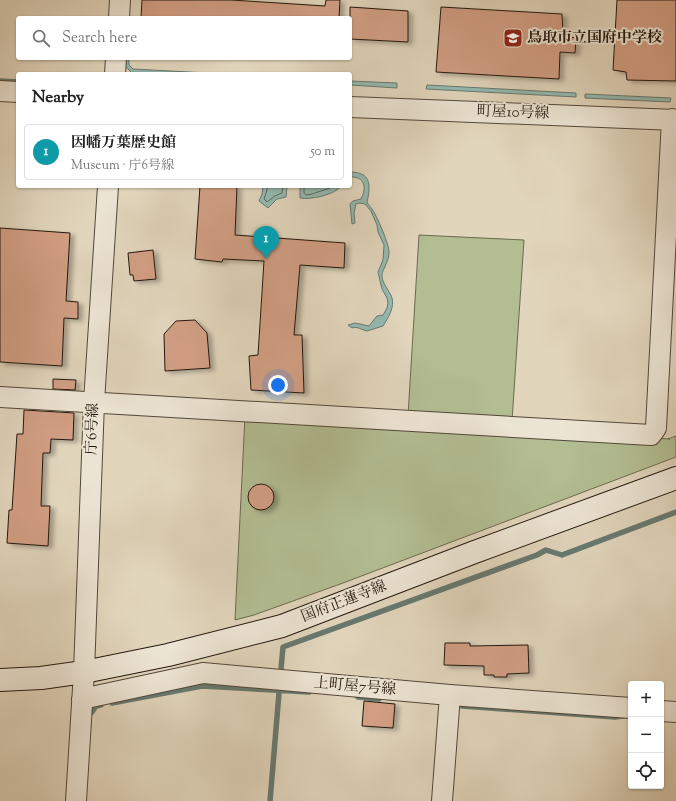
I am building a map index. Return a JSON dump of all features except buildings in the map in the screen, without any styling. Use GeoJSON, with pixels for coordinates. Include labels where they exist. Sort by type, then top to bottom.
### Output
{"type":"FeatureCollection","features":[{"type":"Feature","properties":{"kind":"main road","name":"国府正蓮寺線"},"geometry":{"type":"LineString","coordinates":[[0,680],[41,678],[84,672],[168,655],[282,626],[472,553],[676,478]]}},
{"type":"Feature","properties":{"kind":"street"},"geometry":{"type":"LineString","coordinates":[[119,16],[120,0]]}},
{"type":"Feature","properties":{"kind":"street"},"geometry":{"type":"LineString","coordinates":[[116,60],[116,72]]}},
{"type":"Feature","properties":{"kind":"street"},"geometry":{"type":"LineString","coordinates":[[0,91],[16,92]]}},
{"type":"Feature","properties":{"kind":"street","name":"町屋10号線"},"geometry":{"type":"LineString","coordinates":[[352,107],[674,120]]}},
{"type":"Feature","properties":{"kind":"street"},"geometry":{"type":"LineString","coordinates":[[0,396],[651,435],[656,428],[674,120]]}},
{"type":"Feature","properties":{"kind":"street","name":"庁6号線"},"geometry":{"type":"LineString","coordinates":[[76,801],[84,672],[94,402],[108,188]]}},
{"type":"Feature","properties":{"kind":"street","name":"上町屋7号線"},"geometry":{"type":"LineString","coordinates":[[82,698],[203,673],[450,695],[628,708]]}},
{"type":"Feature","properties":{"kind":"street"},"geometry":{"type":"LineString","coordinates":[[442,801],[450,695]]}},
{"type":"Feature","properties":{"kind":"street"},"geometry":{"type":"LineString","coordinates":[[664,711],[676,712]]}},
{"type":"Feature","properties":{"kind":"green space"},"geometry":{"type":"Polygon","coordinates":[[[419,235],[524,240],[512,421],[408,416],[419,235]]]}},
{"type":"Feature","properties":{"kind":"green space"},"geometry":{"type":"Polygon","coordinates":[[[245,416],[668,439],[676,436],[676,457],[343,583],[254,615],[235,620],[245,416]]]}},
{"type":"Feature","properties":{"kind":"water"},"geometry":{"type":"Polygon","coordinates":[[[126,60],[129,60],[129,65],[133,69],[189,72],[131,72],[125,66],[126,60]]]}},
{"type":"Feature","properties":{"kind":"water"},"geometry":{"type":"Polygon","coordinates":[[[352,81],[397,83],[397,88],[352,85],[352,81]]]}},
{"type":"Feature","properties":{"kind":"water"},"geometry":{"type":"Polygon","coordinates":[[[427,85],[576,93],[576,97],[426,89],[427,85]]]}},
{"type":"Feature","properties":{"kind":"water"},"geometry":{"type":"Polygon","coordinates":[[[585,94],[671,98],[670,102],[585,98],[585,94]]]}},
{"type":"Feature","properties":{"kind":"water"},"geometry":{"type":"Polygon","coordinates":[[[352,172],[362,174],[368,181],[369,190],[367,202],[380,224],[389,252],[388,260],[382,272],[382,277],[383,282],[391,296],[392,309],[383,326],[367,331],[352,328],[348,325],[355,323],[369,326],[377,316],[383,315],[387,308],[387,298],[382,289],[378,272],[383,260],[384,245],[371,211],[365,204],[356,204],[354,213],[355,223],[352,224],[350,204],[353,201],[361,199],[364,191],[362,181],[352,177],[352,172]]]}},
{"type":"Feature","properties":{"kind":"water"},"geometry":{"type":"Polygon","coordinates":[[[263,188],[287,188],[286,197],[277,199],[268,208],[259,201],[263,188]]]}},
{"type":"Feature","properties":{"kind":"water"},"geometry":{"type":"Polygon","coordinates":[[[300,188],[339,188],[328,194],[316,197],[300,198],[300,188]]]}},
{"type":"Feature","properties":{"kind":"waterway"},"geometry":{"type":"LineString","coordinates":[[0,81],[16,82]]}},
{"type":"Feature","properties":{"kind":"waterway"},"geometry":{"type":"LineString","coordinates":[[281,669],[283,647],[537,555],[546,550],[562,555],[676,512]]}},
{"type":"Feature","properties":{"kind":"waterway"},"geometry":{"type":"LineString","coordinates":[[112,703],[202,686],[309,692]]}},
{"type":"Feature","properties":{"kind":"waterway"},"geometry":{"type":"LineString","coordinates":[[270,801],[279,693]]}},
{"type":"Feature","properties":{"kind":"waterway"},"geometry":{"type":"LineString","coordinates":[[358,697],[379,699]]}},
{"type":"Feature","properties":{"kind":"waterway"},"geometry":{"type":"LineString","coordinates":[[92,712],[96,706],[101,705]]}},
{"type":"Feature","properties":{"kind":"waterway"},"geometry":{"type":"LineString","coordinates":[[462,706],[615,717],[623,716]]}},
{"type":"Feature","properties":{"kind":"place","name":"鳥取市立国府中学校"},"geometry":{"type":"Point","coordinates":[513,38]}},
{"type":"Feature","properties":{"kind":"place","name":"因幡万葉歴史館"},"geometry":{"type":"Point","coordinates":[266,259]}}]}
